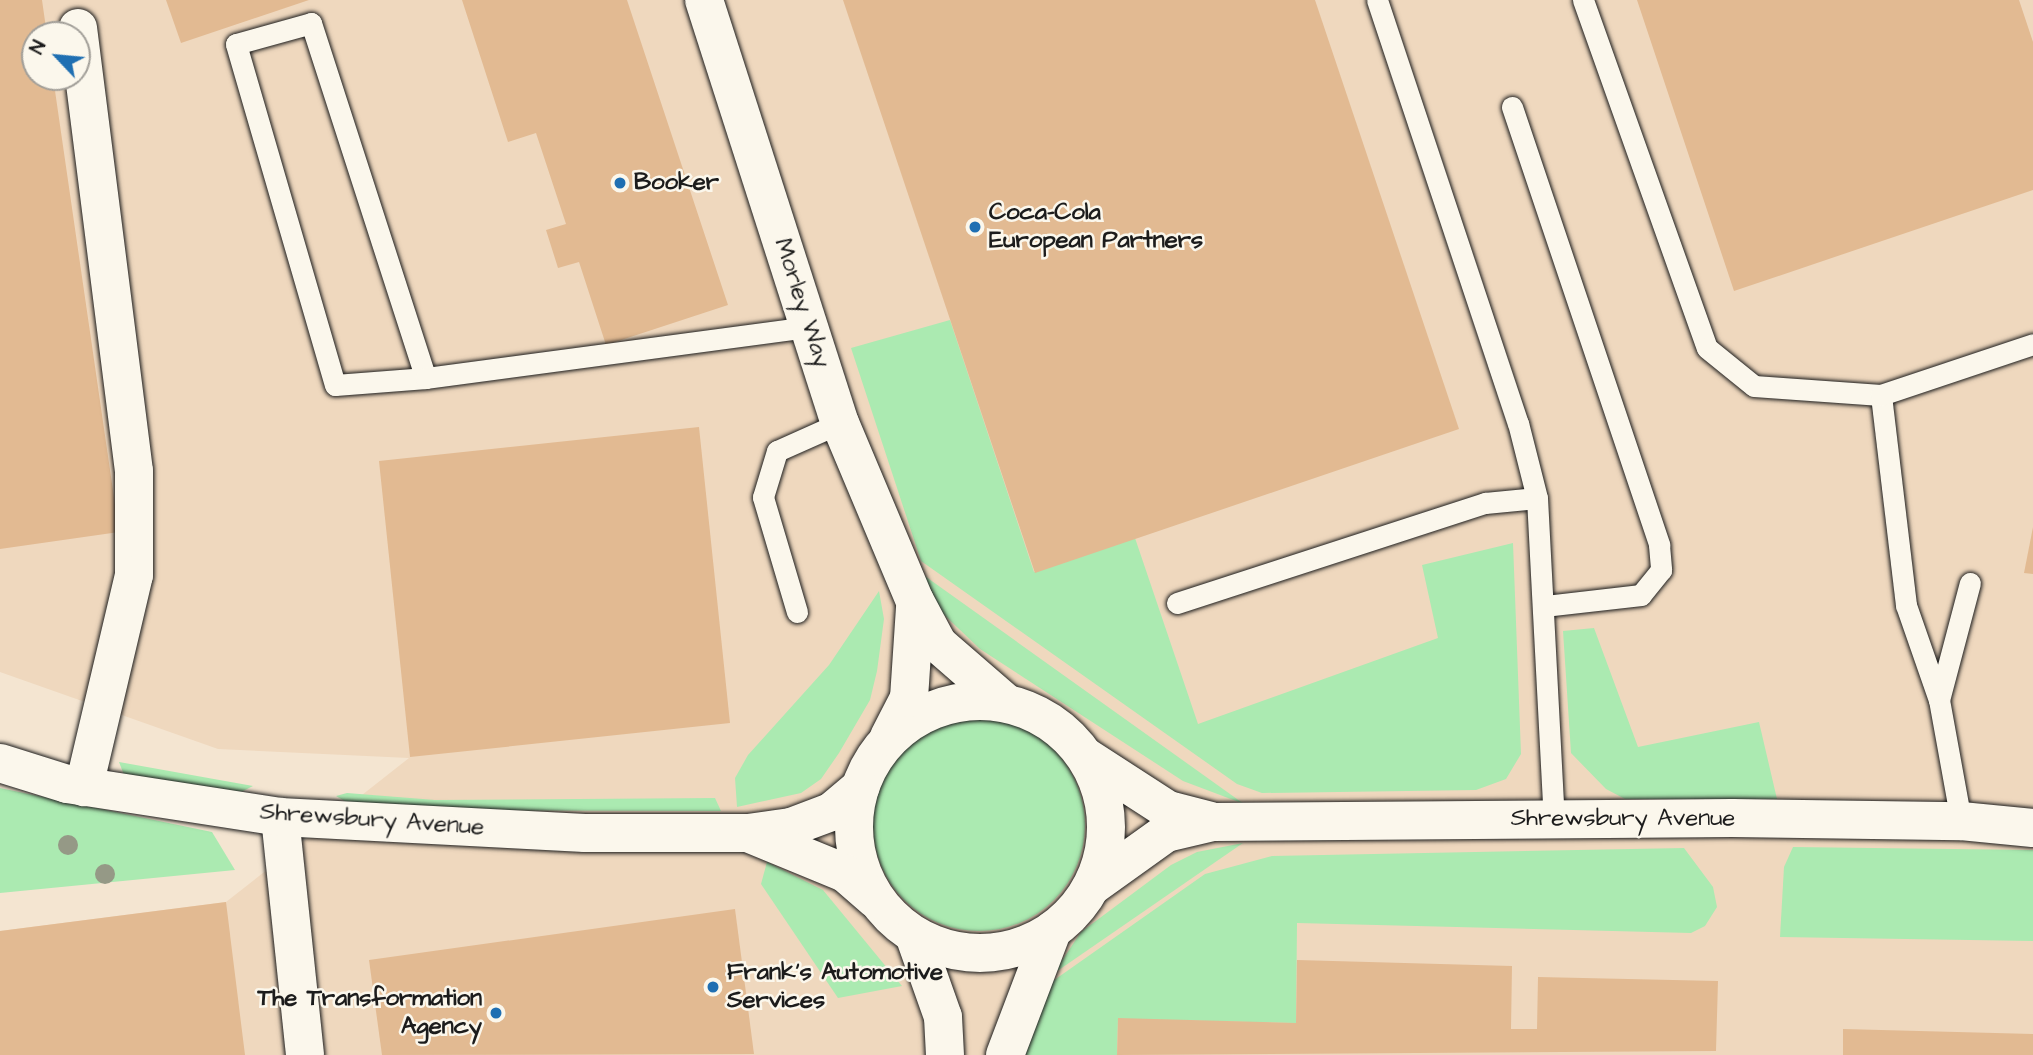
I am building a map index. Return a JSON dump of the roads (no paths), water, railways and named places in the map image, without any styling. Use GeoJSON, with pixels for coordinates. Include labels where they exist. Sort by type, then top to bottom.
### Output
{"type":"FeatureCollection","features":[{"type":"Feature","properties":{"kind":"street","name":"Morley Way"},"geometry":{"type":"LineString","coordinates":[[704,0],[840,423],[915,601],[938,644],[1005,702]]}},
{"type":"Feature","properties":{"kind":"street"},"geometry":{"type":"LineString","coordinates":[[84,787],[134,575],[134,471],[86,91]]}},
{"type":"Feature","properties":{"kind":"street","name":"Morley Way"},"geometry":{"type":"LineString","coordinates":[[860,788],[909,698],[915,601]]}},
{"type":"Feature","properties":{"kind":"street"},"geometry":{"type":"LineString","coordinates":[[886,742],[940,706],[1005,702],[1060,727],[1086,757],[1107,821],[1092,886]]}},
{"type":"Feature","properties":{"kind":"street","name":"Shrewsbury Avenue"},"geometry":{"type":"LineString","coordinates":[[1086,757],[1168,810],[1213,822]]}},
{"type":"Feature","properties":{"kind":"street","name":"Shrewsbury Avenue"},"geometry":{"type":"LineString","coordinates":[[0,763],[84,787],[280,817],[585,833],[748,833],[831,812],[860,788]]}},
{"type":"Feature","properties":{"kind":"street"},"geometry":{"type":"LineString","coordinates":[[860,788],[856,840],[877,901]]}},
{"type":"Feature","properties":{"kind":"street"},"geometry":{"type":"LineString","coordinates":[[280,817],[304,1055]]}},
{"type":"Feature","properties":{"kind":"street","name":"Shrewsbury Avenue"},"geometry":{"type":"LineString","coordinates":[[1052,931],[1092,886],[1167,833],[1213,822],[1554,818],[1961,821],[2033,828]]}},
{"type":"Feature","properties":{"kind":"street","name":"Shrewsbury Avenue"},"geometry":{"type":"LineString","coordinates":[[748,833],[845,873],[914,935]]}},
{"type":"Feature","properties":{"kind":"street"},"geometry":{"type":"LineString","coordinates":[[914,935],[941,947],[999,952],[1052,931]]}},
{"type":"Feature","properties":{"kind":"street"},"geometry":{"type":"LineString","coordinates":[[1005,1055],[1052,931]]}},
{"type":"Feature","properties":{"kind":"street"},"geometry":{"type":"LineString","coordinates":[[914,935],[943,1017],[945,1055]]}},
{"type":"Feature","properties":{"kind":"lane"},"geometry":{"type":"LineString","coordinates":[[1377,0],[1518,423],[1537,498],[1554,818]]}},
{"type":"Feature","properties":{"kind":"lane"},"geometry":{"type":"LineString","coordinates":[[1583,0],[1707,348],[1754,386],[1881,395],[2033,344]]}},
{"type":"Feature","properties":{"kind":"lane"},"geometry":{"type":"LineString","coordinates":[[426,378],[311,23],[236,44],[335,385],[426,378],[810,327]]}},
{"type":"Feature","properties":{"kind":"lane"},"geometry":{"type":"LineString","coordinates":[[1512,107],[1661,570],[1641,595],[1544,606]]}},
{"type":"Feature","properties":{"kind":"lane"},"geometry":{"type":"LineString","coordinates":[[1881,395],[1906,606],[1939,700],[1961,821]]}},
{"type":"Feature","properties":{"kind":"lane"},"geometry":{"type":"LineString","coordinates":[[797,612],[763,497],[777,451],[840,423]]}},
{"type":"Feature","properties":{"kind":"lane"},"geometry":{"type":"LineString","coordinates":[[1177,603],[1485,503],[1537,498]]}},
{"type":"Feature","properties":{"kind":"lane"},"geometry":{"type":"LineString","coordinates":[[1939,700],[1970,583]]}},
{"type":"Feature","properties":{"kind":"place","name":"Booker"},"geometry":{"type":"Point","coordinates":[620,183]}},
{"type":"Feature","properties":{"kind":"place","name":"Coca-Cola European Partners"},"geometry":{"type":"Point","coordinates":[975,227]}},
{"type":"Feature","properties":{"kind":"place","name":"Frank's Automotive Services"},"geometry":{"type":"Point","coordinates":[713,987]}},
{"type":"Feature","properties":{"kind":"place","name":"The Transformation Agency"},"geometry":{"type":"Point","coordinates":[496,1013]}}]}
